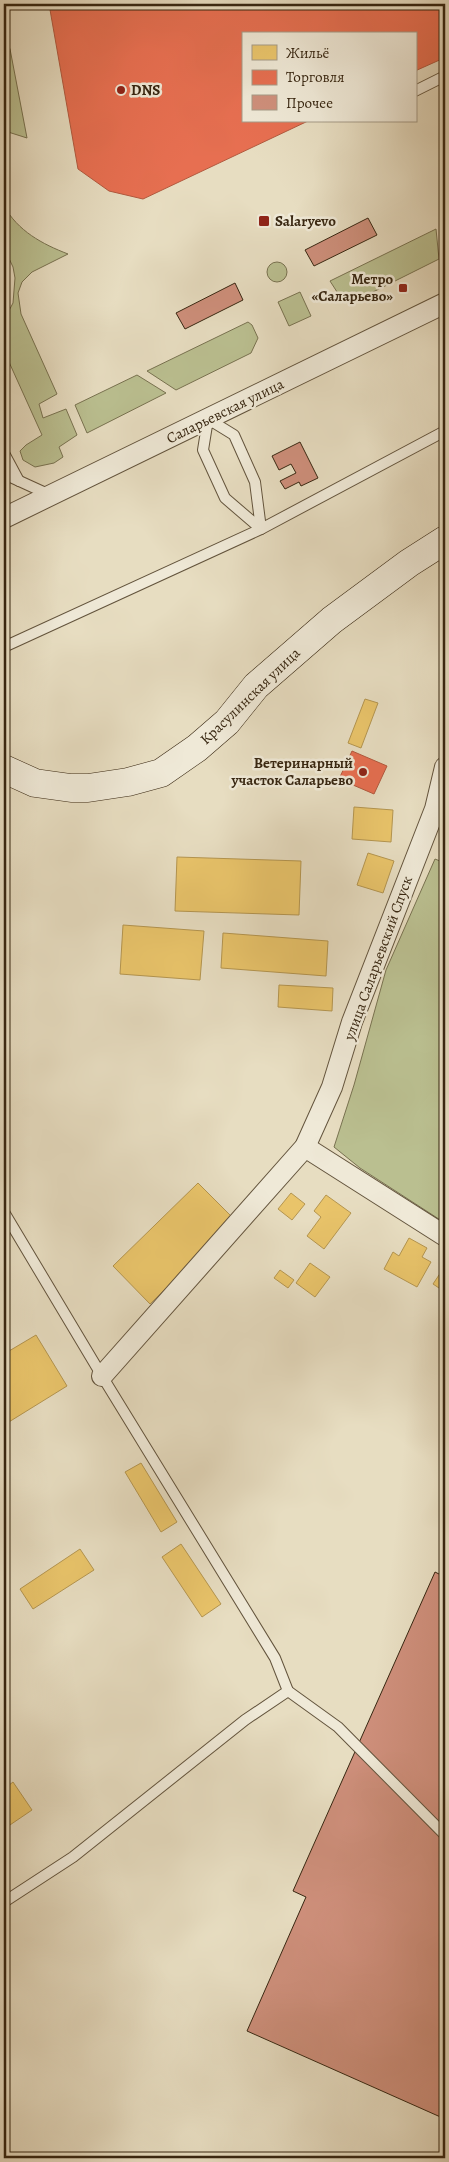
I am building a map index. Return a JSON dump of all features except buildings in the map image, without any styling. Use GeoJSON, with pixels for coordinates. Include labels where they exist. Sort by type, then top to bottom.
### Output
{"type":"FeatureCollection","features":[{"type":"Feature","properties":{"kind":"street","name":"Саларьевская улица"},"geometry":{"type":"LineString","coordinates":[[4,518],[445,303]]}},
{"type":"Feature","properties":{"kind":"street","name":"Красулинская улица"},"geometry":{"type":"LineString","coordinates":[[4,769],[34,783],[71,788],[88,788],[128,782],[161,773],[197,748],[221,727],[256,686],[332,620],[408,563],[445,540]]}},
{"type":"Feature","properties":{"kind":"street","name":"улица Саларьевский Спуск"},"geometry":{"type":"LineString","coordinates":[[102,1376],[218,1248],[305,1147],[332,1087],[352,1022],[440,810],[445,767]]}},
{"type":"Feature","properties":{"kind":"street"},"geometry":{"type":"LineString","coordinates":[[305,1147],[445,1236]]}},
{"type":"Feature","properties":{"kind":"lane"},"geometry":{"type":"LineString","coordinates":[[416,90],[445,76]]}},
{"type":"Feature","properties":{"kind":"lane"},"geometry":{"type":"LineString","coordinates":[[208,418],[234,434],[255,482],[261,529],[225,498],[203,450],[208,418]]}},
{"type":"Feature","properties":{"kind":"lane"},"geometry":{"type":"LineString","coordinates":[[4,645],[6,646],[261,529],[445,430]]}},
{"type":"Feature","properties":{"kind":"lane"},"geometry":{"type":"LineString","coordinates":[[4,453],[19,482]]}},
{"type":"Feature","properties":{"kind":"lane"},"geometry":{"type":"LineString","coordinates":[[4,474],[50,495]]}},
{"type":"Feature","properties":{"kind":"lane"},"geometry":{"type":"LineString","coordinates":[[4,1212],[275,1658],[288,1692],[338,1727],[445,1835]]}},
{"type":"Feature","properties":{"kind":"lane"},"geometry":{"type":"LineString","coordinates":[[4,1902],[73,1857],[244,1720],[288,1692]]}},
{"type":"Feature","properties":{"kind":"green space"},"geometry":{"type":"Polygon","coordinates":[[[4,38],[10,49],[27,138],[5,131],[4,128],[4,38]]]}},
{"type":"Feature","properties":{"kind":"green space"},"geometry":{"type":"Polygon","coordinates":[[[4,206],[16,223],[32,236],[68,254],[32,272],[22,282],[18,293],[21,314],[57,394],[39,404],[43,418],[66,409],[77,435],[59,447],[63,457],[54,463],[35,467],[23,460],[20,451],[42,435],[4,351],[4,320],[13,303],[15,278],[13,267],[4,248],[4,206]]]}},
{"type":"Feature","properties":{"kind":"green space"},"geometry":{"type":"Polygon","coordinates":[[[436,229],[439,259],[353,302],[339,295],[330,281],[436,229]]]}},
{"type":"Feature","properties":{"kind":"green space"},"geometry":{"type":"Polygon","coordinates":[[[277,262],[284,265],[287,272],[284,279],[277,282],[270,279],[267,272],[270,265],[277,262]]]}},
{"type":"Feature","properties":{"kind":"green space"},"geometry":{"type":"Polygon","coordinates":[[[300,292],[311,316],[289,326],[278,302],[300,292]]]}},
{"type":"Feature","properties":{"kind":"green space"},"geometry":{"type":"Polygon","coordinates":[[[248,322],[252,325],[258,338],[251,353],[176,390],[147,371],[248,322]]]}},
{"type":"Feature","properties":{"kind":"green space"},"geometry":{"type":"Polygon","coordinates":[[[137,375],[166,393],[87,433],[75,405],[137,375]]]}},
{"type":"Feature","properties":{"kind":"green space"},"geometry":{"type":"Polygon","coordinates":[[[435,859],[445,863],[445,1223],[360,1168],[334,1147],[354,1085],[386,970],[435,859]]]}},
{"type":"Feature","properties":{"kind":"place","name":"DNS"},"geometry":{"type":"Point","coordinates":[121,90]}},
{"type":"Feature","properties":{"kind":"place","name":"Salaryevo"},"geometry":{"type":"Point","coordinates":[264,221]}},
{"type":"Feature","properties":{"kind":"place","name":"Метро «Саларьево»"},"geometry":{"type":"Point","coordinates":[403,288]}},
{"type":"Feature","properties":{"kind":"place","name":"Ветеринарный участок Саларьево"},"geometry":{"type":"Point","coordinates":[363,772]}}]}
